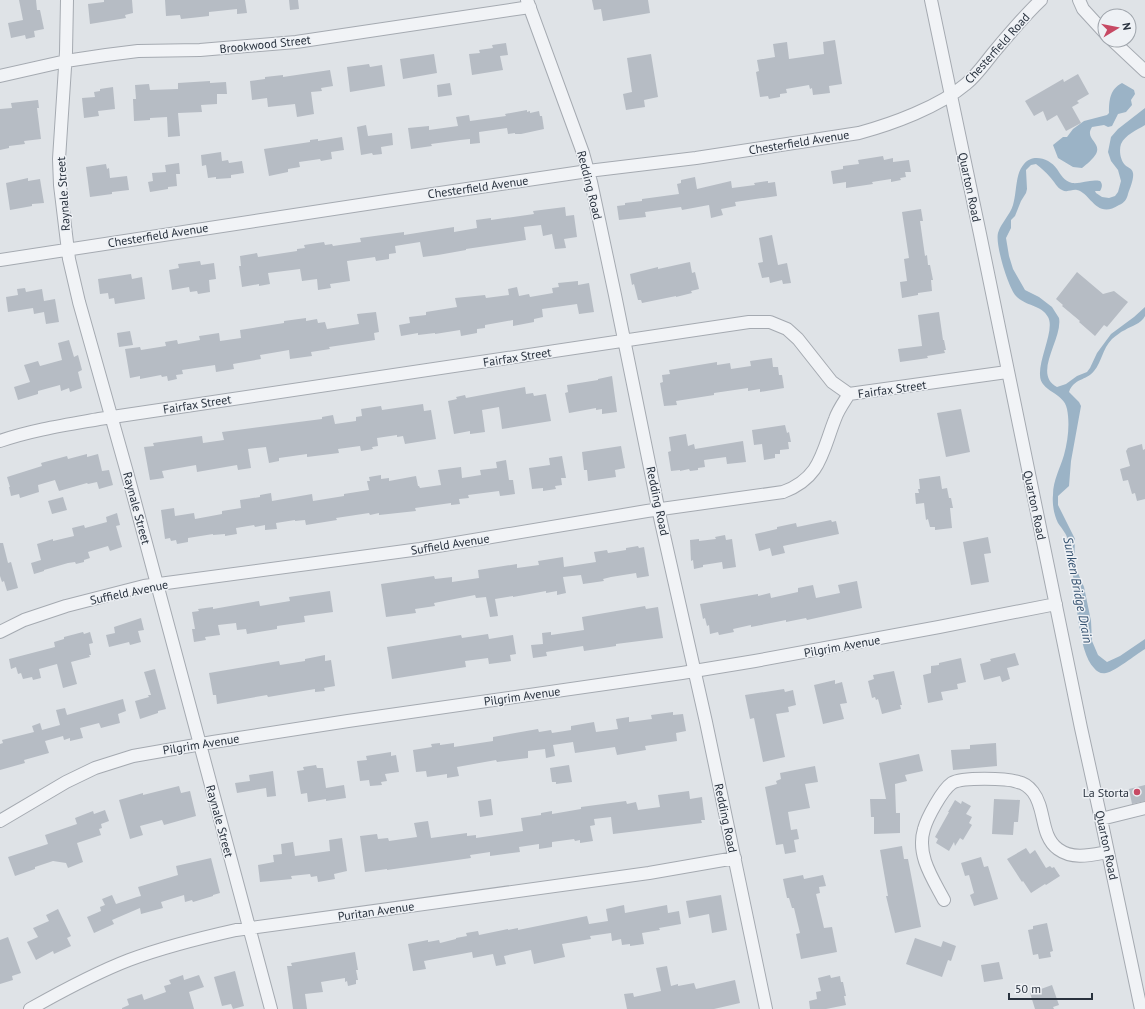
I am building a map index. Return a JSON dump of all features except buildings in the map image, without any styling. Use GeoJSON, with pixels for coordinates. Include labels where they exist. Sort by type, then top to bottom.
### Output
{"type":"FeatureCollection","features":[{"type":"Feature","properties":{"kind":"street","name":"Raynale Street"},"geometry":{"type":"LineString","coordinates":[[67,0],[66,61],[59,159],[60,185],[67,249],[79,302],[157,584],[271,1009]]}},
{"type":"Feature","properties":{"kind":"street","name":"Quarton Road"},"geometry":{"type":"LineString","coordinates":[[931,0],[1083,740],[1102,819],[1141,1009]]}},
{"type":"Feature","properties":{"kind":"street","name":"Chesterfield Road"},"geometry":{"type":"LineString","coordinates":[[951,95],[979,71],[1041,0]]}},
{"type":"Feature","properties":{"kind":"street"},"geometry":{"type":"LineString","coordinates":[[1079,0],[1084,10],[1097,24]]}},
{"type":"Feature","properties":{"kind":"street","name":"Brookwood Street"},"geometry":{"type":"LineString","coordinates":[[0,76],[66,61],[106,55],[138,52],[200,50],[296,42],[529,3]]}},
{"type":"Feature","properties":{"kind":"street","name":"Redding Road"},"geometry":{"type":"LineString","coordinates":[[529,3],[583,153],[588,171],[616,295],[624,341],[659,509],[735,858],[766,1009]]}},
{"type":"Feature","properties":{"kind":"street"},"geometry":{"type":"LineString","coordinates":[[1121,48],[1145,71]]}},
{"type":"Feature","properties":{"kind":"street","name":"Chesterfield Avenue"},"geometry":{"type":"LineString","coordinates":[[0,260],[588,171],[696,158],[858,132],[882,127],[951,95]]}},
{"type":"Feature","properties":{"kind":"street","name":"Fairfax Street"},"geometry":{"type":"LineString","coordinates":[[0,441],[16,435],[57,426],[111,417],[763,321],[776,323],[792,333],[832,382],[849,394],[1007,372]]}},
{"type":"Feature","properties":{"kind":"street","name":"Suffield Avenue"},"geometry":{"type":"LineString","coordinates":[[0,632],[24,620],[66,606],[144,586],[420,549],[659,509],[774,494],[791,489],[814,471],[819,463],[836,417],[849,394]]}},
{"type":"Feature","properties":{"kind":"street","name":"Pilgrim Avenue"},"geometry":{"type":"LineString","coordinates":[[0,821],[66,782],[95,768],[133,756],[340,722],[694,671],[852,644],[1056,604]]}},
{"type":"Feature","properties":{"kind":"street"},"geometry":{"type":"LineString","coordinates":[[944,900],[923,856],[921,837],[925,826],[947,788],[958,780],[1011,780],[1020,782],[1028,786],[1034,793],[1038,801],[1051,843],[1057,849],[1063,853],[1074,856],[1108,852]]}},
{"type":"Feature","properties":{"kind":"street"},"geometry":{"type":"LineString","coordinates":[[1102,819],[1145,808]]}},
{"type":"Feature","properties":{"kind":"street","name":"Puritan Avenue"},"geometry":{"type":"LineString","coordinates":[[30,1009],[62,991],[129,960],[211,936],[250,929],[649,873],[735,858]]}},
{"type":"Feature","properties":{"kind":"water"},"geometry":{"type":"Polygon","coordinates":[[[1122,83],[1134,90],[1135,94],[1131,100],[1132,105],[1126,112],[1118,114],[1112,126],[1108,127],[1104,125],[1092,127],[1090,135],[1097,146],[1096,154],[1093,158],[1082,168],[1073,167],[1058,158],[1053,145],[1063,137],[1067,137],[1073,129],[1084,121],[1107,115],[1109,113],[1111,95],[1115,88],[1122,83]]]}},
{"type":"Feature","properties":{"kind":"water","name":"Sunken Bridge Drain"},"geometry":{"type":"Polygon","coordinates":[[[1145,108],[1145,125],[1128,135],[1120,146],[1120,155],[1122,160],[1133,173],[1132,184],[1128,196],[1124,202],[1111,209],[1099,208],[1082,192],[1077,190],[1064,191],[1060,189],[1040,167],[1036,164],[1031,165],[1026,170],[1026,193],[1015,216],[1011,220],[1011,228],[1006,238],[1013,269],[1025,290],[1039,297],[1052,307],[1059,318],[1057,336],[1050,356],[1047,374],[1050,381],[1057,387],[1066,384],[1077,376],[1087,372],[1097,353],[1111,334],[1145,307],[1145,316],[1143,319],[1112,339],[1106,347],[1099,364],[1094,371],[1087,377],[1074,384],[1069,392],[1081,406],[1071,461],[1069,486],[1058,496],[1058,505],[1075,539],[1074,564],[1084,587],[1091,621],[1092,641],[1098,655],[1107,662],[1120,656],[1145,639],[1145,649],[1110,672],[1102,673],[1098,672],[1094,668],[1089,660],[1081,638],[1067,538],[1055,517],[1053,490],[1065,449],[1068,432],[1068,420],[1065,403],[1041,381],[1040,368],[1050,329],[1050,322],[1042,310],[1024,302],[1016,296],[1013,291],[1009,284],[998,246],[998,233],[1013,205],[1021,168],[1032,159],[1037,158],[1050,162],[1054,165],[1061,176],[1072,183],[1100,181],[1102,185],[1101,189],[1100,191],[1095,191],[1096,193],[1102,197],[1109,198],[1115,196],[1118,192],[1121,181],[1118,170],[1111,161],[1108,152],[1111,137],[1118,129],[1145,108]]]}},
{"type":"Feature","properties":{"kind":"place","name":"La Storta"},"geometry":{"type":"Point","coordinates":[1137,792]}}]}
